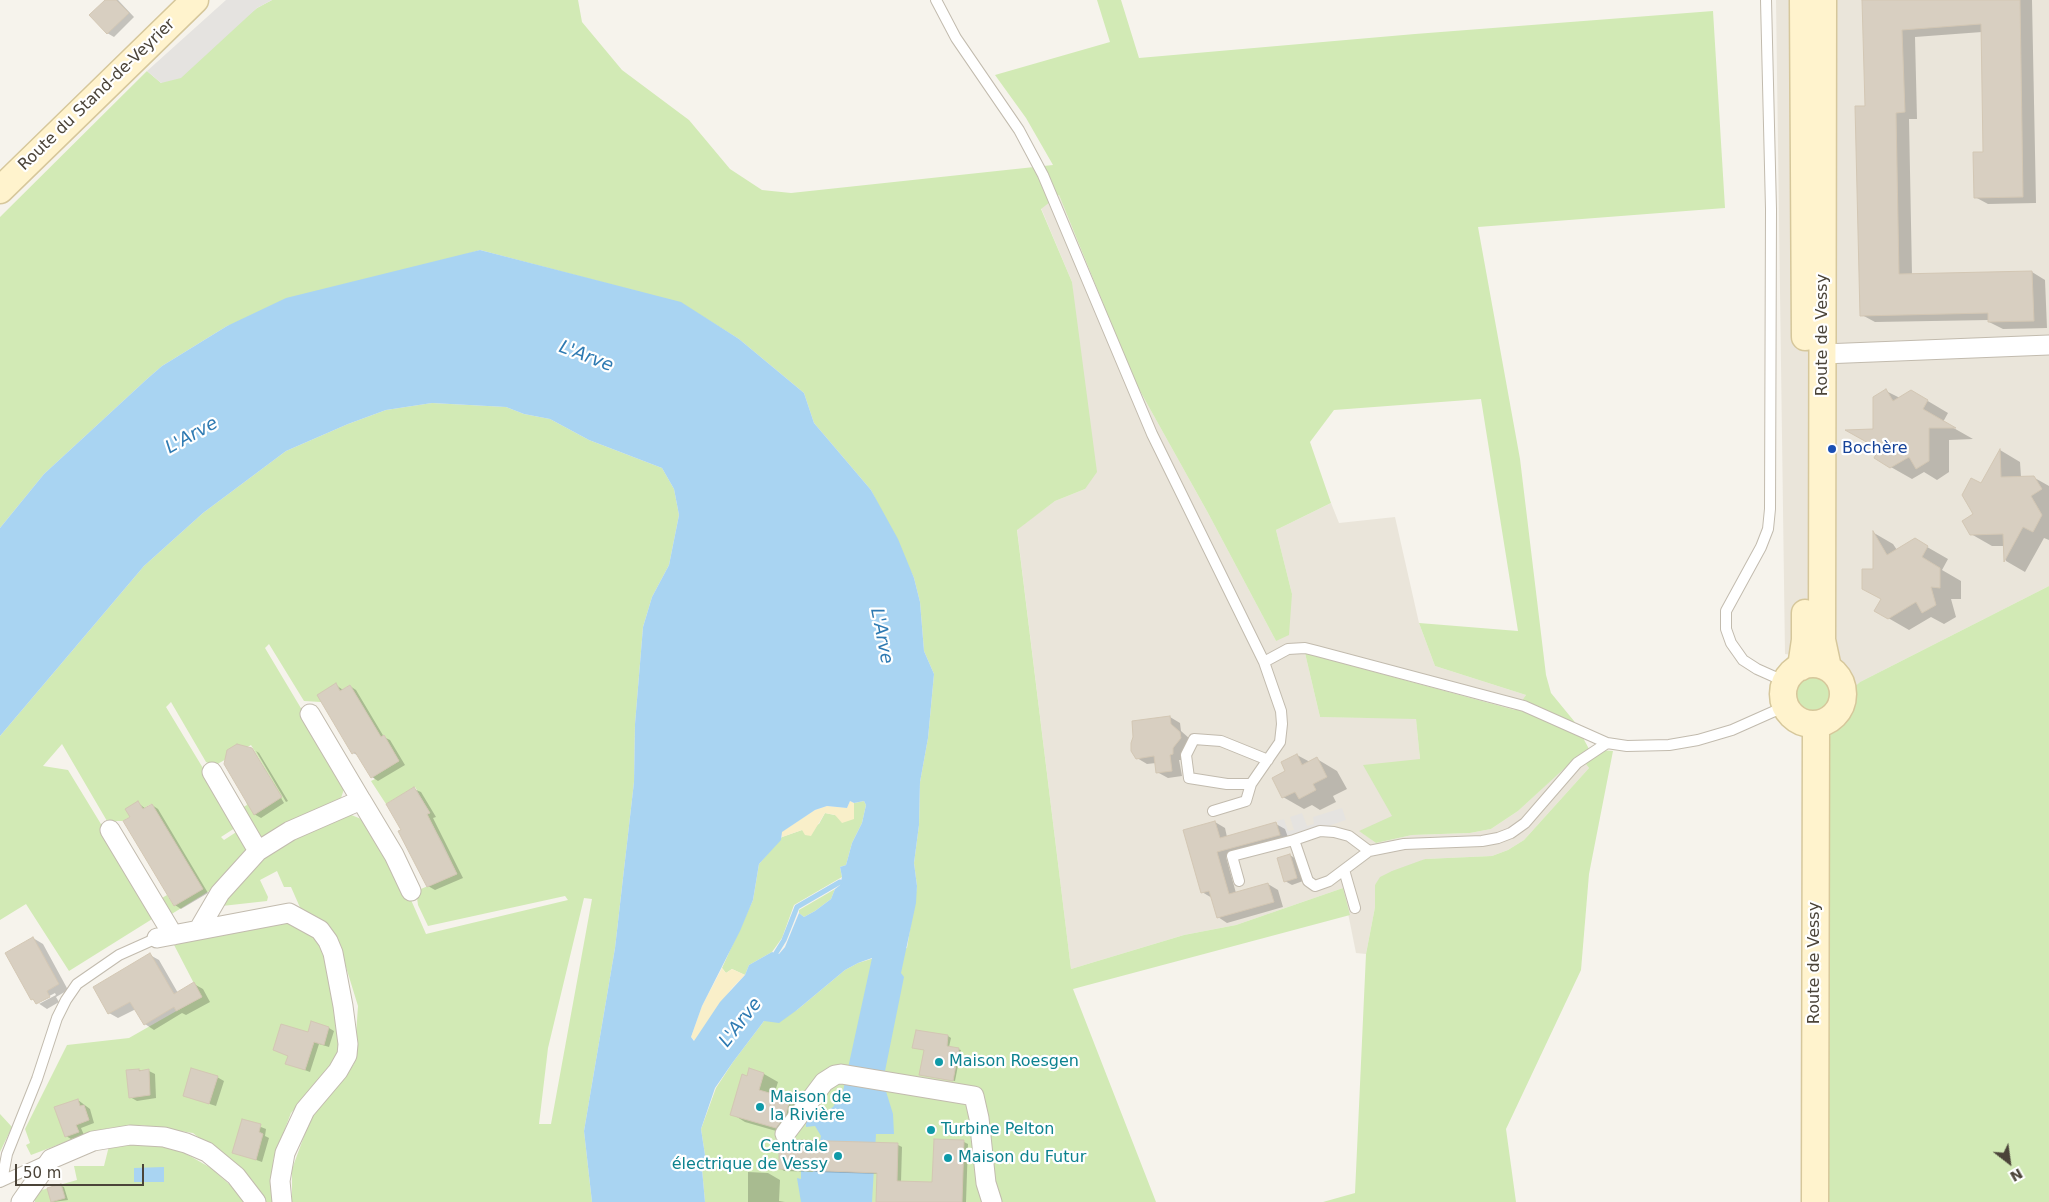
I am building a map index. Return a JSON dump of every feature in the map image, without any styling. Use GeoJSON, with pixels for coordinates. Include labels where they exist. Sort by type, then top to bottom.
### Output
{"type":"FeatureCollection","features":[{"type":"Feature","properties":{"kind":"street","name":"Route du Stand-de-Veyrier"},"geometry":{"type":"LineString","coordinates":[[0,190],[195,0]]}},
{"type":"Feature","properties":{"kind":"street","name":"Route de Vessy"},"geometry":{"type":"LineString","coordinates":[[1803,0],[1822,640],[1828,668]]}},
{"type":"Feature","properties":{"kind":"street","name":"Route de Vessy"},"geometry":{"type":"LineString","coordinates":[[1791,685],[1806,640],[1823,0]]}},
{"type":"Feature","properties":{"kind":"street"},"geometry":{"type":"LineString","coordinates":[[1814,354],[2049,345]]}},
{"type":"Feature","properties":{"kind":"street"},"geometry":{"type":"LineString","coordinates":[[1819,665],[1828,668],[1834,672],[1842,684],[1842,700],[1836,714],[1816,724],[1795,718],[1791,685],[1819,665]]}},
{"type":"Feature","properties":{"kind":"street"},"geometry":{"type":"LineString","coordinates":[[310,714],[394,855],[411,891]]}},
{"type":"Feature","properties":{"kind":"street","name":"Route de Vessy"},"geometry":{"type":"LineString","coordinates":[[1815,1202],[1816,724]]}},
{"type":"Feature","properties":{"kind":"street"},"geometry":{"type":"LineString","coordinates":[[212,772],[258,851]]}},
{"type":"Feature","properties":{"kind":"street"},"geometry":{"type":"LineString","coordinates":[[199,930],[220,894],[258,851],[290,831],[361,800]]}},
{"type":"Feature","properties":{"kind":"street"},"geometry":{"type":"LineString","coordinates":[[110,830],[165,936],[289,913],[320,930],[328,941],[333,953],[348,1044],[346,1055],[338,1071],[305,1110],[285,1153],[280,1182],[282,1202]]}},
{"type":"Feature","properties":{"kind":"street"},"geometry":{"type":"LineString","coordinates":[[785,1134],[826,1079],[835,1075],[846,1075],[974,1096],[979,1118],[986,1183],[992,1202]]}},
{"type":"Feature","properties":{"kind":"street"},"geometry":{"type":"LineString","coordinates":[[23,1201],[51,1159],[93,1141],[111,1137],[142,1135],[164,1137],[197,1147],[215,1158],[236,1176],[256,1202]]}},
{"type":"Feature","properties":{"kind":"lane"},"geometry":{"type":"LineString","coordinates":[[936,0],[956,38],[1019,130],[1043,174],[1152,434],[1264,662],[1276,693],[1282,724],[1280,742],[1251,784],[1246,801],[1213,811]]}},
{"type":"Feature","properties":{"kind":"lane"},"geometry":{"type":"LineString","coordinates":[[1264,662],[1288,649],[1300,648],[1317,651],[1524,706],[1607,743],[1639,746],[1669,745],[1698,740],[1732,730],[1791,685],[1757,669],[1743,660],[1730,643],[1726,629],[1726,611],[1761,547],[1768,529],[1770,509],[1771,219],[1766,0]]}},
{"type":"Feature","properties":{"kind":"lane"},"geometry":{"type":"LineString","coordinates":[[1251,784],[1227,784],[1189,778],[1186,756],[1194,739],[1221,741],[1268,760]]}},
{"type":"Feature","properties":{"kind":"lane"},"geometry":{"type":"LineString","coordinates":[[1294,840],[1308,881],[1313,886],[1323,884],[1369,851],[1404,844],[1482,842],[1511,833],[1530,818],[1576,763],[1607,743]]}},
{"type":"Feature","properties":{"kind":"lane"},"geometry":{"type":"LineString","coordinates":[[1239,881],[1232,856],[1294,840],[1320,831],[1349,836],[1369,851]]}},
{"type":"Feature","properties":{"kind":"lane"},"geometry":{"type":"LineString","coordinates":[[1344,870],[1355,908]]}},
{"type":"Feature","properties":{"kind":"lane"},"geometry":{"type":"LineString","coordinates":[[1,1181],[7,1154],[37,1079],[57,1018],[66,1000],[77,984],[119,955],[165,936]]}},
{"type":"Feature","properties":{"kind":"lane"},"geometry":{"type":"LineString","coordinates":[[1,1181],[51,1159]]}},
{"type":"Feature","properties":{"kind":"shaded area"},"geometry":{"type":"Polygon","coordinates":[[[226,0],[272,0],[257,8],[181,78],[161,83],[147,71],[226,0]]]}},
{"type":"Feature","properties":{"kind":"shaded area"},"geometry":{"type":"Polygon","coordinates":[[[1776,0],[2049,0],[2049,586],[1860,682],[1852,689],[1837,661],[1785,654],[1776,0]]]}},
{"type":"Feature","properties":{"kind":"shaded area"},"geometry":{"type":"Polygon","coordinates":[[[1059,195],[1135,382],[1276,641],[1292,594],[1276,530],[1331,503],[1339,523],[1395,517],[1419,623],[1435,666],[1526,695],[1515,710],[1305,653],[1320,717],[1416,718],[1420,759],[1393,817],[1360,831],[1376,843],[1412,835],[1470,833],[1491,829],[1518,811],[1579,754],[1589,768],[1524,840],[1508,850],[1492,856],[1425,859],[1375,885],[1375,907],[1366,954],[1356,953],[1343,888],[1236,925],[1184,935],[1071,969],[1017,529],[1055,501],[1085,489],[1072,282],[1041,208],[1059,195]]]}},
{"type":"Feature","properties":{"kind":"shaded area"},"geometry":{"type":"Polygon","coordinates":[[[1342,808],[1346,820],[1320,831],[1284,842],[1277,821],[1284,819],[1288,831],[1294,830],[1290,817],[1302,813],[1307,826],[1314,824],[1313,817],[1342,808]]]}},
{"type":"Feature","properties":{"kind":"green space"},"geometry":{"type":"Polygon","coordinates":[[[272,0],[578,0],[582,22],[622,70],[689,120],[730,169],[762,190],[791,193],[1053,165],[1026,118],[995,75],[1110,42],[1097,0],[1121,0],[1139,58],[1713,11],[1725,208],[1478,227],[1520,459],[1546,675],[1551,693],[1574,721],[1589,749],[1613,751],[1589,874],[1581,970],[1506,1129],[1516,1202],[1323,1202],[1355,1193],[1366,954],[1375,907],[1375,885],[1380,877],[1425,859],[1492,856],[1508,850],[1524,840],[1589,768],[1579,755],[1518,811],[1491,829],[1470,833],[1412,835],[1376,843],[1359,831],[1392,816],[1363,765],[1420,759],[1416,719],[1320,717],[1305,653],[1515,710],[1526,695],[1435,666],[1419,623],[1518,631],[1481,399],[1334,410],[1310,442],[1331,503],[1276,530],[1292,594],[1289,635],[1276,641],[1135,382],[1059,195],[1041,209],[1072,282],[1097,472],[1085,489],[1055,501],[1017,530],[1071,969],[1184,935],[1236,925],[1343,888],[1350,915],[1073,989],[1156,1202],[705,1202],[702,1169],[705,1155],[701,1129],[716,1088],[764,1021],[797,1010],[845,970],[858,963],[907,948],[917,886],[914,863],[919,825],[920,782],[928,738],[934,674],[924,651],[920,602],[914,578],[871,490],[814,423],[804,393],[739,339],[681,303],[480,250],[227,326],[162,366],[147,379],[44,474],[0,528],[0,217],[147,71],[161,83],[257,8],[272,0]]]}},
{"type":"Feature","properties":{"kind":"green space"},"geometry":{"type":"Polygon","coordinates":[[[432,403],[506,407],[524,414],[550,419],[589,440],[662,468],[674,489],[679,515],[669,565],[652,597],[643,627],[635,724],[634,782],[615,948],[584,1131],[592,1202],[292,1202],[292,1169],[310,1120],[354,1064],[358,1006],[342,954],[302,912],[291,887],[284,887],[277,871],[260,880],[268,897],[267,901],[222,906],[262,854],[344,812],[371,823],[400,875],[426,934],[568,900],[565,896],[428,926],[418,905],[416,891],[457,874],[427,815],[430,813],[415,787],[386,804],[371,781],[375,779],[373,777],[399,761],[384,735],[381,737],[350,685],[321,702],[304,701],[269,644],[265,648],[311,725],[344,789],[339,804],[263,842],[238,810],[247,805],[246,801],[274,784],[251,745],[214,766],[206,762],[171,702],[166,707],[238,826],[221,837],[224,840],[241,829],[251,847],[219,885],[170,915],[157,901],[167,895],[174,906],[160,818],[151,804],[123,821],[107,821],[62,744],[43,766],[68,770],[157,916],[69,971],[26,904],[0,920],[0,736],[144,566],[203,513],[286,451],[386,410],[432,403]],[[584,898],[548,1048],[539,1124],[551,1124],[592,899],[584,898]]]}},
{"type":"Feature","properties":{"kind":"green space"},"geometry":{"type":"Polygon","coordinates":[[[2049,586],[2049,1202],[1826,1202],[1828,735],[1848,713],[1852,704],[1852,689],[1860,682],[2049,586]]]}},
{"type":"Feature","properties":{"kind":"green space"},"geometry":{"type":"Polygon","coordinates":[[[1818,674],[1825,677],[1831,683],[1834,694],[1833,702],[1825,711],[1818,714],[1810,714],[1803,711],[1795,702],[1794,690],[1797,683],[1806,675],[1818,674]]]}},
{"type":"Feature","properties":{"kind":"green space"},"geometry":{"type":"Polygon","coordinates":[[[864,801],[866,805],[862,823],[852,843],[846,865],[840,867],[842,877],[794,905],[782,938],[772,952],[749,965],[745,975],[732,969],[726,973],[722,968],[753,900],[759,864],[782,837],[819,824],[825,813],[854,819],[854,803],[864,801]]]}},
{"type":"Feature","properties":{"kind":"green space"},"geometry":{"type":"Polygon","coordinates":[[[835,889],[831,899],[815,911],[804,917],[799,913],[799,910],[835,889]]]}},
{"type":"Feature","properties":{"kind":"green space"},"geometry":{"type":"Polygon","coordinates":[[[284,920],[313,932],[328,958],[341,1051],[334,1066],[291,1113],[273,1160],[273,1183],[276,1202],[265,1202],[252,1180],[193,1133],[141,1125],[109,1128],[31,1155],[26,1145],[30,1143],[25,1129],[67,1045],[129,1038],[201,997],[172,941],[284,920]]]}},
{"type":"Feature","properties":{"kind":"green space"},"geometry":{"type":"Polygon","coordinates":[[[0,1114],[12,1127],[0,1152],[0,1114]]]}},
{"type":"Feature","properties":{"kind":"green space"},"geometry":{"type":"Polygon","coordinates":[[[143,1143],[181,1151],[211,1168],[239,1193],[246,1202],[35,1202],[35,1192],[77,1180],[74,1166],[104,1166],[109,1146],[143,1143]]]}},
{"type":"Feature","properties":{"kind":"sand"},"geometry":{"type":"Polygon","coordinates":[[[850,801],[854,803],[854,819],[842,823],[835,815],[825,813],[811,836],[805,835],[802,830],[782,837],[781,832],[815,810],[827,806],[847,808],[850,801]]]}},
{"type":"Feature","properties":{"kind":"sand"},"geometry":{"type":"Polygon","coordinates":[[[722,968],[726,973],[732,969],[745,975],[732,988],[695,1041],[691,1037],[702,1006],[722,968]]]}},
{"type":"Feature","properties":{"kind":"water","name":"L'Arve"},"geometry":{"type":"Polygon","coordinates":[[[480,250],[681,302],[739,339],[804,393],[814,423],[871,490],[898,539],[914,578],[920,602],[924,651],[934,674],[928,738],[920,782],[919,825],[914,863],[917,886],[916,903],[901,973],[904,977],[884,1076],[885,1088],[893,1114],[894,1134],[876,1134],[872,1202],[801,1202],[797,1178],[801,1179],[801,1171],[813,1172],[821,1136],[815,1126],[806,1127],[806,1118],[813,1118],[833,1107],[843,1091],[872,958],[845,970],[779,1023],[764,1021],[715,1088],[701,1129],[705,1155],[702,1169],[705,1202],[592,1202],[584,1131],[615,948],[634,782],[635,724],[643,627],[652,597],[669,565],[679,515],[674,489],[662,468],[589,440],[550,419],[524,414],[506,407],[432,403],[386,410],[348,424],[286,451],[203,513],[144,566],[0,736],[0,528],[44,474],[162,366],[227,326],[286,298],[480,250]],[[850,801],[847,808],[827,806],[815,810],[782,832],[781,840],[759,864],[753,900],[740,931],[702,1006],[691,1037],[694,1041],[720,1002],[745,975],[749,965],[772,952],[779,954],[785,947],[799,913],[804,917],[831,899],[835,889],[840,885],[842,877],[840,867],[846,865],[852,843],[862,823],[866,805],[864,801],[854,803],[850,801]]]}},
{"type":"Feature","properties":{"kind":"water"},"geometry":{"type":"Polygon","coordinates":[[[164,1167],[164,1182],[134,1182],[134,1168],[164,1167]]]}},
{"type":"Feature","properties":{"kind":"building"},"geometry":{"type":"Polygon","coordinates":[[[105,0],[116,0],[129,13],[107,34],[89,15],[105,0]]]}},
{"type":"Feature","properties":{"kind":"building"},"geometry":{"type":"Polygon","coordinates":[[[1862,0],[2020,0],[2023,197],[1974,198],[1973,152],[1983,152],[1981,24],[1902,30],[1905,112],[1896,113],[1899,274],[2032,271],[2034,321],[1988,322],[1988,313],[1860,316],[1855,106],[1865,106],[1862,0]]]}},
{"type":"Feature","properties":{"kind":"building"},"geometry":{"type":"Polygon","coordinates":[[[1886,389],[1893,401],[1911,390],[1928,400],[1923,409],[1956,428],[1929,428],[1929,461],[1916,469],[1909,457],[1890,468],[1874,458],[1879,449],[1845,430],[1873,429],[1873,397],[1886,389]]]}},
{"type":"Feature","properties":{"kind":"building"},"geometry":{"type":"Polygon","coordinates":[[[2000,449],[2001,477],[2034,476],[2042,489],[2031,496],[2042,515],[2033,532],[2023,527],[2004,562],[2003,534],[1970,535],[1962,521],[1973,514],[1962,495],[1971,478],[1981,483],[2000,449]]]}},
{"type":"Feature","properties":{"kind":"building"},"geometry":{"type":"Polygon","coordinates":[[[1873,531],[1887,555],[1915,538],[1928,546],[1922,557],[1940,568],[1940,588],[1931,587],[1936,605],[1922,613],[1916,602],[1888,619],[1874,611],[1881,599],[1862,589],[1862,569],[1873,569],[1873,531]]]}},
{"type":"Feature","properties":{"kind":"building"},"geometry":{"type":"Polygon","coordinates":[[[336,683],[340,691],[350,685],[381,737],[384,735],[399,761],[371,778],[355,752],[352,754],[317,695],[336,683]]]}},
{"type":"Feature","properties":{"kind":"building"},"geometry":{"type":"Polygon","coordinates":[[[1170,716],[1171,724],[1180,732],[1181,738],[1173,748],[1173,754],[1170,755],[1172,771],[1156,773],[1154,756],[1136,759],[1131,751],[1133,737],[1132,721],[1170,716]]]}},
{"type":"Feature","properties":{"kind":"building"},"geometry":{"type":"Polygon","coordinates":[[[237,744],[252,748],[282,797],[254,815],[224,764],[227,750],[237,744]]]}},
{"type":"Feature","properties":{"kind":"building"},"geometry":{"type":"Polygon","coordinates":[[[1297,754],[1302,765],[1317,757],[1327,777],[1313,784],[1316,790],[1299,799],[1295,792],[1282,798],[1272,778],[1285,771],[1281,762],[1297,754]]]}},
{"type":"Feature","properties":{"kind":"building"},"geometry":{"type":"Polygon","coordinates":[[[414,787],[430,813],[427,814],[457,874],[427,887],[398,831],[401,830],[386,804],[414,787]]]}},
{"type":"Feature","properties":{"kind":"building"},"geometry":{"type":"Polygon","coordinates":[[[138,801],[143,809],[152,804],[203,889],[174,906],[123,821],[130,817],[125,809],[138,801]]]}},
{"type":"Feature","properties":{"kind":"building"},"geometry":{"type":"Polygon","coordinates":[[[1215,821],[1220,838],[1276,822],[1280,835],[1217,852],[1229,894],[1268,883],[1274,902],[1217,918],[1209,891],[1201,893],[1183,830],[1215,821]]]}},
{"type":"Feature","properties":{"kind":"building"},"geometry":{"type":"Polygon","coordinates":[[[1290,854],[1297,878],[1284,882],[1277,858],[1290,854]]]}},
{"type":"Feature","properties":{"kind":"building"},"geometry":{"type":"Polygon","coordinates":[[[33,937],[59,984],[47,991],[50,997],[36,1004],[33,999],[31,1000],[5,953],[33,937]]]}},
{"type":"Feature","properties":{"kind":"building"},"geometry":{"type":"Polygon","coordinates":[[[150,953],[174,994],[194,982],[202,997],[176,1011],[174,1007],[144,1025],[130,1002],[108,1014],[93,987],[150,953]]]}},
{"type":"Feature","properties":{"kind":"building"},"geometry":{"type":"Polygon","coordinates":[[[311,1021],[329,1027],[324,1045],[314,1042],[305,1070],[285,1064],[288,1056],[273,1050],[281,1024],[308,1032],[311,1021]]]}},
{"type":"Feature","properties":{"kind":"building","name":"Maison Roesgen"},"geometry":{"type":"Polygon","coordinates":[[[916,1030],[948,1035],[947,1046],[959,1048],[953,1081],[919,1075],[924,1050],[912,1048],[916,1030]]]}},
{"type":"Feature","properties":{"kind":"building"},"geometry":{"type":"Polygon","coordinates":[[[191,1068],[218,1076],[209,1104],[183,1096],[191,1068]]]}},
{"type":"Feature","properties":{"kind":"building","name":"Maison de la Rivière"},"geometry":{"type":"Polygon","coordinates":[[[749,1068],[764,1073],[759,1090],[790,1099],[786,1114],[776,1128],[730,1115],[742,1074],[747,1076],[749,1068]]]}},
{"type":"Feature","properties":{"kind":"building"},"geometry":{"type":"Polygon","coordinates":[[[139,1069],[139,1071],[149,1069],[150,1095],[129,1098],[126,1070],[139,1069]]]}},
{"type":"Feature","properties":{"kind":"building"},"geometry":{"type":"Polygon","coordinates":[[[78,1099],[80,1106],[84,1105],[89,1120],[76,1125],[79,1132],[65,1137],[54,1107],[78,1099]]]}},
{"type":"Feature","properties":{"kind":"building"},"geometry":{"type":"Polygon","coordinates":[[[242,1119],[261,1124],[259,1132],[263,1134],[256,1160],[232,1153],[242,1119]]]}},
{"type":"Feature","properties":{"kind":"building"},"geometry":{"type":"Polygon","coordinates":[[[934,1139],[964,1140],[962,1202],[876,1202],[877,1173],[779,1169],[779,1143],[789,1144],[794,1140],[898,1143],[897,1181],[932,1182],[934,1139]]]}},
{"type":"Feature","properties":{"kind":"building"},"geometry":{"type":"Polygon","coordinates":[[[61,1184],[65,1198],[51,1202],[47,1188],[61,1184]]]}},
{"type":"Feature","properties":{"kind":"waterway"},"geometry":{"type":"LineString","coordinates":[[776,953],[784,940],[797,907],[840,882]]}},
{"type":"Feature","properties":{"kind":"place","name":"Bochère"},"geometry":{"type":"Point","coordinates":[1832,449]}},
{"type":"Feature","properties":{"kind":"place","name":"Maison Roesgen"},"geometry":{"type":"Point","coordinates":[939,1062]}},
{"type":"Feature","properties":{"kind":"place","name":"Maison de la Rivière"},"geometry":{"type":"Point","coordinates":[760,1107]}},
{"type":"Feature","properties":{"kind":"place","name":"Turbine Pelton"},"geometry":{"type":"Point","coordinates":[931,1130]}},
{"type":"Feature","properties":{"kind":"place","name":"Centrale électrique de Vessy"},"geometry":{"type":"Point","coordinates":[838,1156]}},
{"type":"Feature","properties":{"kind":"place","name":"Maison du Futur"},"geometry":{"type":"Point","coordinates":[948,1158]}}]}
